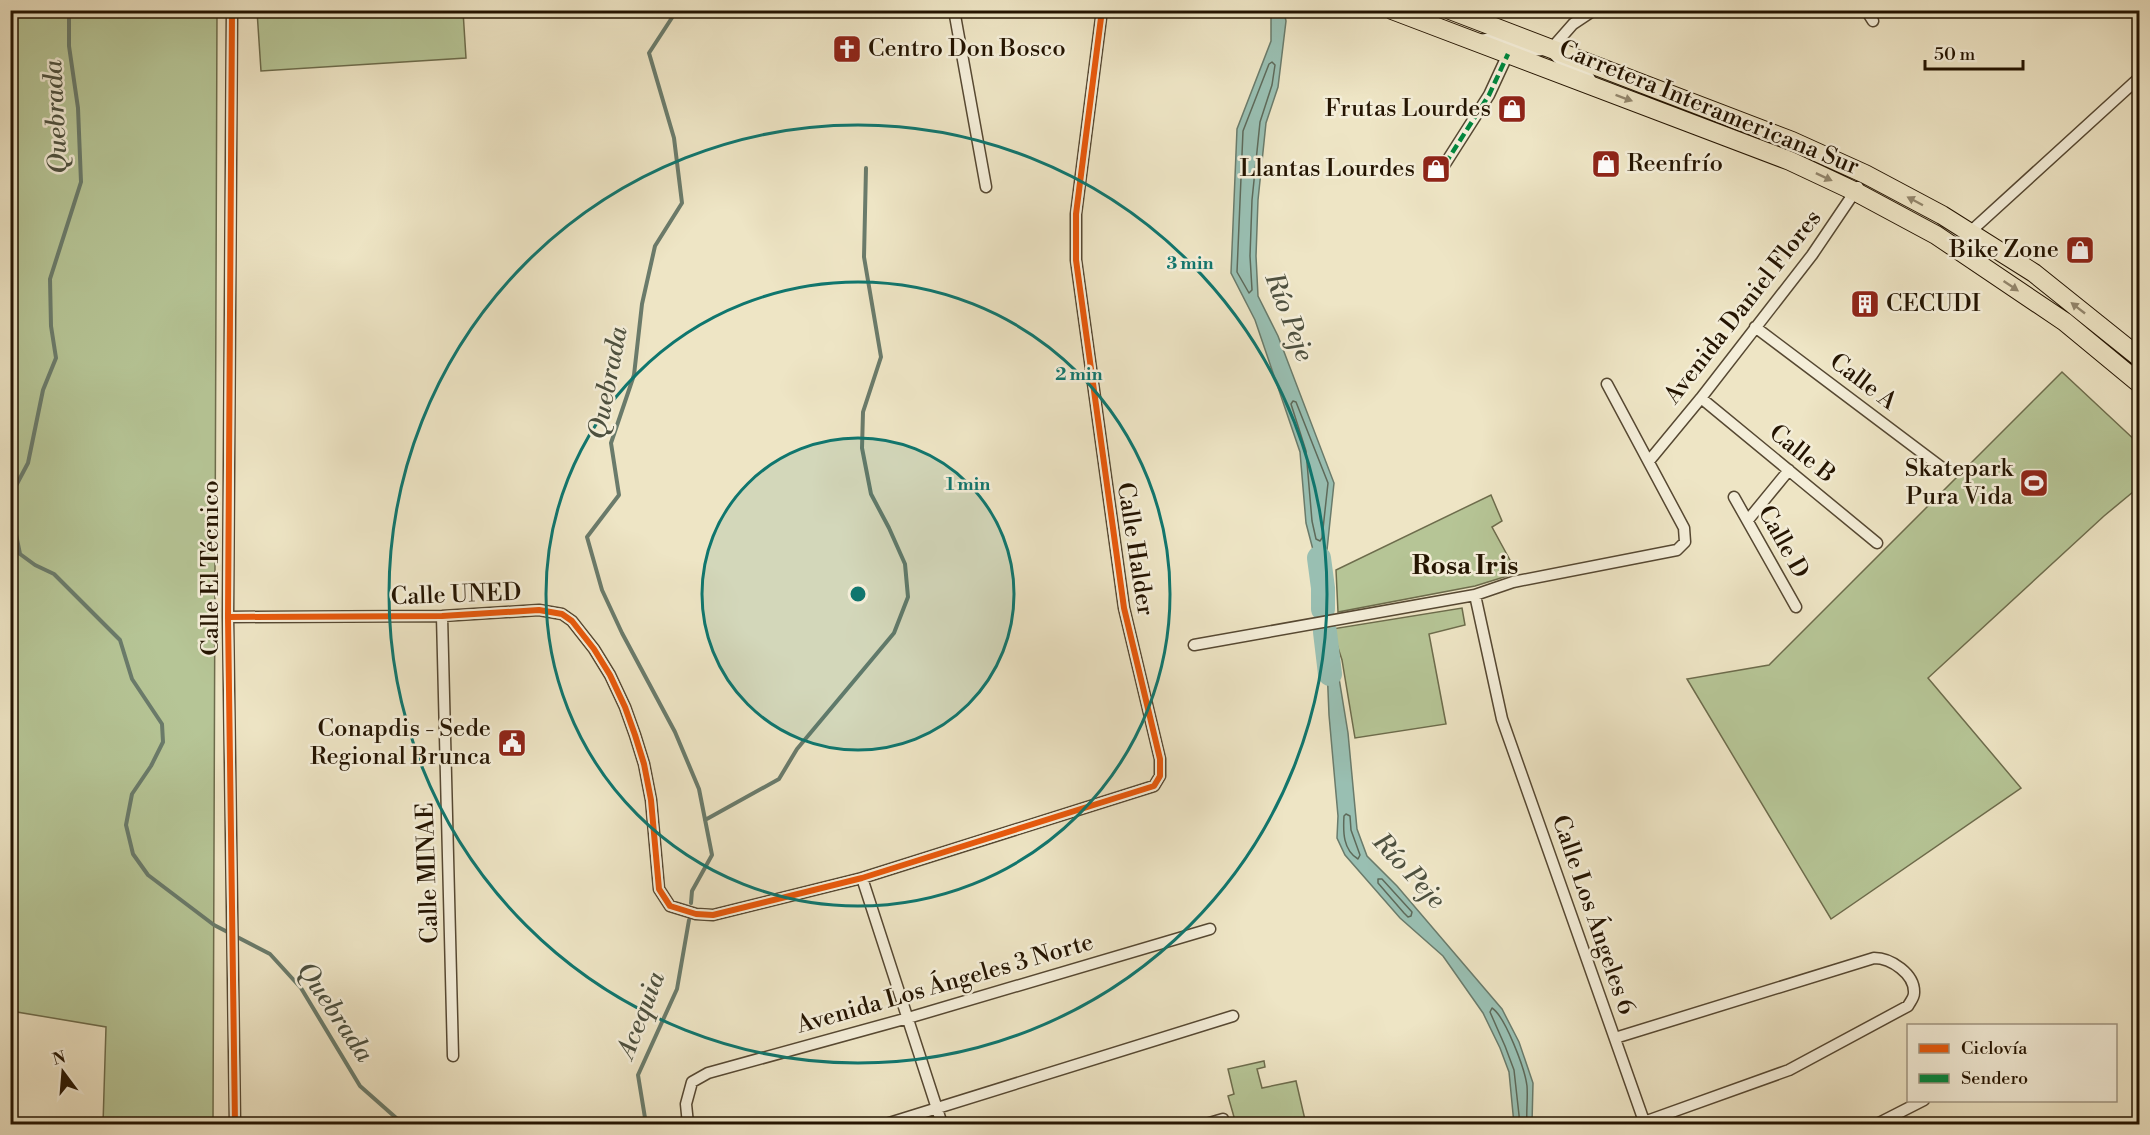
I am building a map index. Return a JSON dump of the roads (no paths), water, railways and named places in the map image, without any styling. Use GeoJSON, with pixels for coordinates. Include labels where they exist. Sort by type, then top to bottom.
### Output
{"type":"FeatureCollection","features":[{"type":"Feature","properties":{"kind":"highway","name":"Carretera Interamericana Sur"},"geometry":{"type":"LineString","coordinates":[[1392,10],[1790,161],[1856,192],[1936,235],[2074,330],[2139,384]]}},
{"type":"Feature","properties":{"kind":"highway","name":"Carretera Interamericana Sur"},"geometry":{"type":"LineString","coordinates":[[1450,10],[1781,137],[1865,174],[1971,232],[2034,273],[2139,358]]}},
{"type":"Feature","properties":{"kind":"highway"},"geometry":{"type":"LineString","coordinates":[[2074,330],[2106,342],[2139,371]]}},
{"type":"Feature","properties":{"kind":"street","name":"Calle El Técnico"},"geometry":{"type":"LineString","coordinates":[[232,10],[228,617],[235,1125]]}},
{"type":"Feature","properties":{"kind":"street"},"geometry":{"type":"LineString","coordinates":[[954,10],[986,187]]}},
{"type":"Feature","properties":{"kind":"street","name":"Calle Halder"},"geometry":{"type":"LineString","coordinates":[[862,878],[1154,786],[1160,776],[1160,759],[1124,608],[1076,260],[1076,214],[1102,10]]}},
{"type":"Feature","properties":{"kind":"street"},"geometry":{"type":"LineString","coordinates":[[1471,40],[1493,38],[1526,51],[1551,49],[1573,24],[1594,10]]}},
{"type":"Feature","properties":{"kind":"street"},"geometry":{"type":"LineString","coordinates":[[1866,10],[1873,21]]}},
{"type":"Feature","properties":{"kind":"street"},"geometry":{"type":"LineString","coordinates":[[1551,49],[1555,57],[1564,64],[1591,77],[1592,86]]}},
{"type":"Feature","properties":{"kind":"street"},"geometry":{"type":"LineString","coordinates":[[1445,164],[1489,95],[1508,54]]}},
{"type":"Feature","properties":{"kind":"street"},"geometry":{"type":"LineString","coordinates":[[1971,232],[2139,77]]}},
{"type":"Feature","properties":{"kind":"street","name":"Avenida Daniel Flores"},"geometry":{"type":"LineString","coordinates":[[1649,461],[1812,255],[1856,192],[1865,174]]}},
{"type":"Feature","properties":{"kind":"street","name":"Calle A"},"geometry":{"type":"LineString","coordinates":[[1755,327],[1945,470]]}},
{"type":"Feature","properties":{"kind":"street"},"geometry":{"type":"LineString","coordinates":[[1194,645],[1475,595],[1513,582],[1677,550],[1685,542],[1684,528],[1607,384]]}},
{"type":"Feature","properties":{"kind":"street","name":"Calle B"},"geometry":{"type":"LineString","coordinates":[[1701,398],[1877,543]]}},
{"type":"Feature","properties":{"kind":"street"},"geometry":{"type":"LineString","coordinates":[[1748,520],[1788,470]]}},
{"type":"Feature","properties":{"kind":"street","name":"Calle D"},"geometry":{"type":"LineString","coordinates":[[1734,497],[1796,607]]}},
{"type":"Feature","properties":{"kind":"street","name":"Calle Los Ángeles 6"},"geometry":{"type":"LineString","coordinates":[[1475,595],[1502,719],[1645,1123]]}},
{"type":"Feature","properties":{"kind":"street","name":"Calle UNED"},"geometry":{"type":"LineString","coordinates":[[228,617],[442,616],[539,610],[562,614],[583,632],[610,675],[625,706],[644,764],[651,800],[658,889],[670,906],[696,914],[713,915],[862,878]]}},
{"type":"Feature","properties":{"kind":"street","name":"Calle MINAE"},"geometry":{"type":"LineString","coordinates":[[442,616],[453,1056]]}},
{"type":"Feature","properties":{"kind":"street"},"geometry":{"type":"LineString","coordinates":[[862,878],[942,1125]]}},
{"type":"Feature","properties":{"kind":"street","name":"Avenida Los Ángeles 3 Norte"},"geometry":{"type":"LineString","coordinates":[[688,1125],[686,1104],[692,1082],[708,1073],[908,1018],[1210,928]]}},
{"type":"Feature","properties":{"kind":"street"},"geometry":{"type":"LineString","coordinates":[[1615,1038],[1874,958],[1885,958],[1897,964],[1913,987],[1915,995],[1908,1006],[1789,1070],[1645,1123]]}},
{"type":"Feature","properties":{"kind":"street"},"geometry":{"type":"LineString","coordinates":[[886,1125],[1233,1016]]}},
{"type":"Feature","properties":{"kind":"street"},"geometry":{"type":"LineString","coordinates":[[1877,1125],[1922,1102]]}},
{"type":"Feature","properties":{"kind":"street"},"geometry":{"type":"LineString","coordinates":[[1206,1125],[1223,1119]]}},
{"type":"Feature","properties":{"kind":"water"},"geometry":{"type":"Polygon","coordinates":[[[1277,11],[1284,11],[1286,21],[1278,87],[1266,123],[1258,200],[1256,256],[1258,296],[1278,336],[1334,483],[1323,588],[1306,523],[1300,452],[1255,320],[1231,273],[1237,129],[1271,41],[1271,17],[1277,11]]]}},
{"type":"Feature","properties":{"kind":"water"},"geometry":{"type":"Polygon","coordinates":[[[1326,642],[1337,666],[1348,733],[1357,829],[1367,856],[1397,886],[1502,1009],[1519,1042],[1533,1083],[1532,1124],[1514,1124],[1509,1072],[1483,1013],[1443,956],[1400,918],[1345,855],[1337,838],[1338,816],[1329,715],[1326,642]]]}},
{"type":"Feature","properties":{"kind":"waterway","name":"Quebrada"},"geometry":{"type":"LineString","coordinates":[[10,497],[28,463],[43,390],[56,358],[51,326],[50,279],[81,182],[78,108],[69,46],[69,10]]}},
{"type":"Feature","properties":{"kind":"waterway","name":"Quebrada"},"geometry":{"type":"LineString","coordinates":[[677,10],[649,53],[674,138],[682,203],[655,246],[642,304],[634,375],[611,443],[619,495],[587,537],[602,590],[622,633],[675,732],[699,789],[712,855],[692,891],[691,903]]}},
{"type":"Feature","properties":{"kind":"waterway","name":"Quebrada"},"geometry":{"type":"LineString","coordinates":[[705,820],[779,779],[797,749],[894,633],[908,597],[905,564],[871,494],[862,448],[863,412],[881,357],[864,257],[866,168]]}},
{"type":"Feature","properties":{"kind":"waterway","name":"Quebrada"},"geometry":{"type":"LineString","coordinates":[[10,505],[20,554],[35,565],[54,574],[120,640],[132,679],[162,724],[163,742],[151,766],[132,794],[126,825],[133,854],[148,875],[214,925],[270,954],[301,988],[360,1086],[403,1124]]}},
{"type":"Feature","properties":{"kind":"waterway","name":"Río Peje"},"geometry":{"type":"LineString","coordinates":[[1319,558],[1323,609]]}},
{"type":"Feature","properties":{"kind":"waterway","name":"Río Peje"},"geometry":{"type":"LineString","coordinates":[[1325,632],[1330,674]]}},
{"type":"Feature","properties":{"kind":"waterway","name":"Acequia"},"geometry":{"type":"LineString","coordinates":[[646,1124],[638,1075],[677,989],[689,920]]}},
{"type":"Feature","properties":{"kind":"place","name":"Centro Don Bosco"},"geometry":{"type":"Point","coordinates":[847,49]}},
{"type":"Feature","properties":{"kind":"place","name":"Frutas Lourdes"},"geometry":{"type":"Point","coordinates":[1512,109]}},
{"type":"Feature","properties":{"kind":"place","name":"Reenfrío"},"geometry":{"type":"Point","coordinates":[1606,164]}},
{"type":"Feature","properties":{"kind":"place","name":"Llantas Lourdes"},"geometry":{"type":"Point","coordinates":[1436,169]}},
{"type":"Feature","properties":{"kind":"place","name":"Bike Zone"},"geometry":{"type":"Point","coordinates":[2080,250]}},
{"type":"Feature","properties":{"kind":"place","name":"CECUDI"},"geometry":{"type":"Point","coordinates":[1865,304]}},
{"type":"Feature","properties":{"kind":"place","name":"Skatepark Pura Vida"},"geometry":{"type":"Point","coordinates":[2034,483]}},
{"type":"Feature","properties":{"kind":"place","name":"Conapdis - Sede Regional Brunca"},"geometry":{"type":"Point","coordinates":[512,743]}},
{"type":"Feature","properties":{"kind":"district","name":"Rosa Iris"},"geometry":{"type":"Point","coordinates":[1465,566]}}]}
